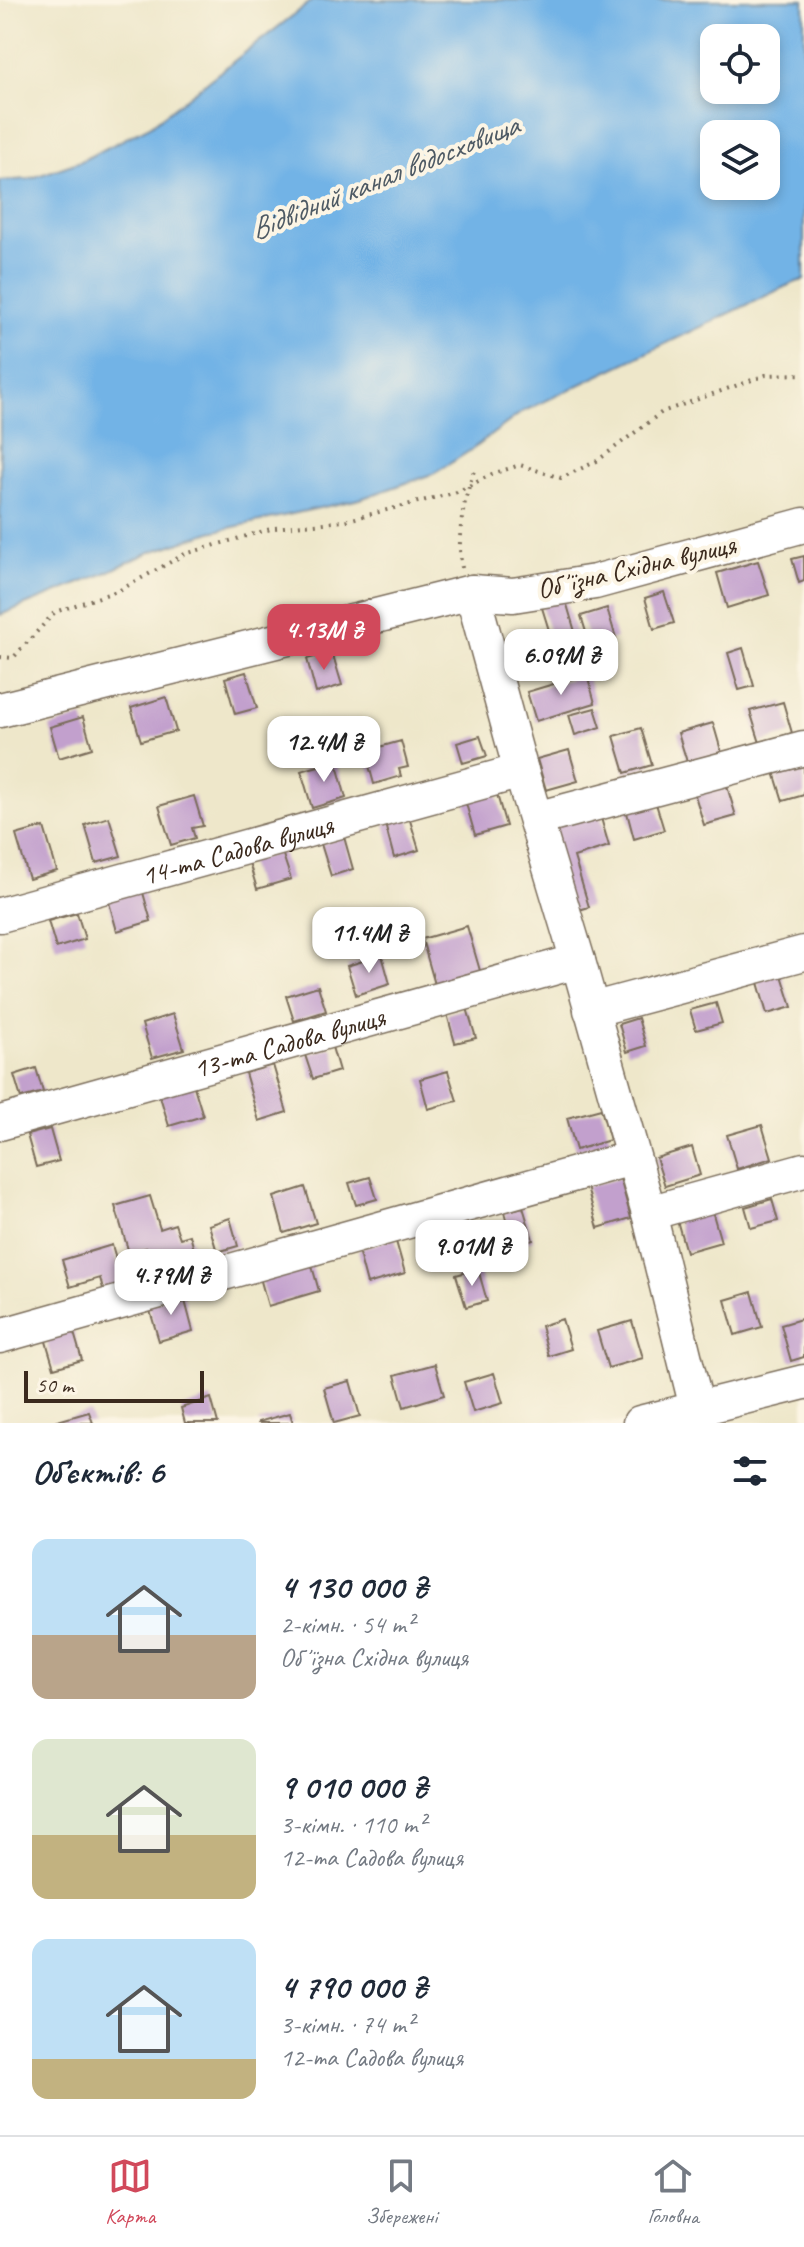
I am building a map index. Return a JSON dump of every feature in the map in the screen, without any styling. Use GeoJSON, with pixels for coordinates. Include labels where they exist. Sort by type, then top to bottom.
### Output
{"type":"FeatureCollection","features":[{"type":"Feature","properties":{"kind":"street","name":"Обʼїзна Східна вулиця"},"geometry":{"type":"LineString","coordinates":[[0,710],[469,593],[513,595],[595,582],[804,525]]}},
{"type":"Feature","properties":{"kind":"street"},"geometry":{"type":"LineString","coordinates":[[469,593],[649,1213],[697,1408]]}},
{"type":"Feature","properties":{"kind":"street"},"geometry":{"type":"LineString","coordinates":[[536,819],[804,748]]}},
{"type":"Feature","properties":{"kind":"street","name":"14-та Садова вулиця"},"geometry":{"type":"LineString","coordinates":[[0,915],[521,771]]}},
{"type":"Feature","properties":{"kind":"street"},"geometry":{"type":"LineString","coordinates":[[591,1010],[804,953]]}},
{"type":"Feature","properties":{"kind":"street","name":"13-та Садова вулиця"},"geometry":{"type":"LineString","coordinates":[[0,1123],[578,961]]}},
{"type":"Feature","properties":{"kind":"street"},"geometry":{"type":"LineString","coordinates":[[0,1336],[632,1158]]}},
{"type":"Feature","properties":{"kind":"street"},"geometry":{"type":"LineString","coordinates":[[649,1213],[804,1170]]}},
{"type":"Feature","properties":{"kind":"street"},"geometry":{"type":"LineString","coordinates":[[640,1423],[804,1382]]}},
{"type":"Feature","properties":{"kind":"path"},"geometry":{"type":"LineString","coordinates":[[0,657],[13,658],[55,612],[120,590],[185,554],[274,528],[344,521],[457,492],[492,474],[520,465],[561,478],[597,461],[662,412],[766,375],[804,374]]}},
{"type":"Feature","properties":{"kind":"path"},"geometry":{"type":"LineString","coordinates":[[469,593],[459,553],[468,486],[475,468]]}},
{"type":"Feature","properties":{"kind":"water","name":"Відвідний канал водосховища"},"geometry":{"type":"Polygon","coordinates":[[[313,0],[804,0],[804,280],[522,412],[435,473],[360,499],[211,532],[148,553],[0,615],[0,181],[29,179],[81,161],[150,126],[313,0]]]}},
{"type":"Feature","properties":{"kind":"building"},"geometry":{"type":"Polygon","coordinates":[[[804,556],[804,581],[799,583],[792,559],[804,556]]]}},
{"type":"Feature","properties":{"kind":"building"},"geometry":{"type":"Polygon","coordinates":[[[758,561],[769,595],[727,608],[717,573],[758,561]]]}},
{"type":"Feature","properties":{"kind":"building"},"geometry":{"type":"Polygon","coordinates":[[[563,591],[583,659],[560,666],[539,598],[563,591]]]}},
{"type":"Feature","properties":{"kind":"building"},"geometry":{"type":"Polygon","coordinates":[[[664,592],[674,623],[654,629],[645,598],[664,592]]]}},
{"type":"Feature","properties":{"kind":"building"},"geometry":{"type":"Polygon","coordinates":[[[607,608],[616,638],[590,645],[581,616],[607,608]]]}},
{"type":"Feature","properties":{"kind":"building"},"geometry":{"type":"Polygon","coordinates":[[[743,648],[754,686],[739,690],[728,653],[743,648]]]}},
{"type":"Feature","properties":{"kind":"building"},"geometry":{"type":"Polygon","coordinates":[[[332,652],[342,685],[316,693],[307,659],[332,652]]]}},
{"type":"Feature","properties":{"kind":"building"},"geometry":{"type":"Polygon","coordinates":[[[246,672],[257,708],[235,714],[225,678],[246,672]]]}},
{"type":"Feature","properties":{"kind":"building"},"geometry":{"type":"Polygon","coordinates":[[[587,674],[595,703],[536,721],[527,692],[587,674]]]}},
{"type":"Feature","properties":{"kind":"building"},"geometry":{"type":"Polygon","coordinates":[[[166,697],[176,731],[141,741],[131,708],[166,697]]]}},
{"type":"Feature","properties":{"kind":"building"},"geometry":{"type":"Polygon","coordinates":[[[783,702],[792,733],[760,743],[750,711],[783,702]]]}},
{"type":"Feature","properties":{"kind":"building"},"geometry":{"type":"Polygon","coordinates":[[[595,708],[601,727],[575,735],[569,715],[595,708]]]}},
{"type":"Feature","properties":{"kind":"building"},"geometry":{"type":"Polygon","coordinates":[[[83,717],[92,748],[59,758],[50,727],[83,717]]]}},
{"type":"Feature","properties":{"kind":"building"},"geometry":{"type":"Polygon","coordinates":[[[713,723],[722,754],[688,765],[678,733],[713,723]]]}},
{"type":"Feature","properties":{"kind":"building"},"geometry":{"type":"Polygon","coordinates":[[[641,728],[652,765],[625,773],[614,736],[641,728]]]}},
{"type":"Feature","properties":{"kind":"building"},"geometry":{"type":"Polygon","coordinates":[[[480,736],[487,756],[463,763],[457,743],[480,736]]]}},
{"type":"Feature","properties":{"kind":"building"},"geometry":{"type":"Polygon","coordinates":[[[401,741],[408,767],[399,769],[401,776],[374,784],[365,751],[401,741]]]}},
{"type":"Feature","properties":{"kind":"building"},"geometry":{"type":"Polygon","coordinates":[[[569,750],[578,781],[546,790],[537,759],[569,750]]]}},
{"type":"Feature","properties":{"kind":"building"},"geometry":{"type":"Polygon","coordinates":[[[336,761],[346,798],[312,808],[301,771],[336,761]]]}},
{"type":"Feature","properties":{"kind":"building"},"geometry":{"type":"Polygon","coordinates":[[[804,764],[804,795],[783,801],[774,772],[804,764]]]}},
{"type":"Feature","properties":{"kind":"building"},"geometry":{"type":"Polygon","coordinates":[[[726,783],[736,816],[704,825],[694,792],[726,783]]]}},
{"type":"Feature","properties":{"kind":"building"},"geometry":{"type":"Polygon","coordinates":[[[494,784],[506,826],[475,835],[463,793],[494,784]]]}},
{"type":"Feature","properties":{"kind":"building"},"geometry":{"type":"Polygon","coordinates":[[[194,796],[203,826],[192,828],[195,838],[171,845],[159,806],[194,796]]]}},
{"type":"Feature","properties":{"kind":"building"},"geometry":{"type":"Polygon","coordinates":[[[654,797],[664,830],[634,839],[625,805],[654,797]]]}},
{"type":"Feature","properties":{"kind":"building"},"geometry":{"type":"Polygon","coordinates":[[[599,811],[609,846],[574,857],[589,907],[569,913],[543,827],[599,811]]]}},
{"type":"Feature","properties":{"kind":"building"},"geometry":{"type":"Polygon","coordinates":[[[109,817],[121,856],[96,863],[85,825],[109,817]]]}},
{"type":"Feature","properties":{"kind":"building"},"geometry":{"type":"Polygon","coordinates":[[[409,817],[419,850],[394,858],[385,824],[409,817]]]}},
{"type":"Feature","properties":{"kind":"building"},"geometry":{"type":"Polygon","coordinates":[[[44,827],[57,871],[29,879],[16,835],[44,827]]]}},
{"type":"Feature","properties":{"kind":"building"},"geometry":{"type":"Polygon","coordinates":[[[344,837],[353,869],[331,876],[321,844],[344,837]]]}},
{"type":"Feature","properties":{"kind":"building"},"geometry":{"type":"Polygon","coordinates":[[[282,852],[291,879],[257,889],[249,862],[282,852]]]}},
{"type":"Feature","properties":{"kind":"building"},"geometry":{"type":"Polygon","coordinates":[[[142,889],[151,921],[117,931],[108,899],[142,889]]]}},
{"type":"Feature","properties":{"kind":"building"},"geometry":{"type":"Polygon","coordinates":[[[77,913],[85,939],[56,948],[48,921],[77,913]]]}},
{"type":"Feature","properties":{"kind":"building"},"geometry":{"type":"Polygon","coordinates":[[[467,926],[481,974],[436,988],[422,939],[467,926]]]}},
{"type":"Feature","properties":{"kind":"building"},"geometry":{"type":"Polygon","coordinates":[[[382,955],[390,984],[356,995],[347,966],[382,955]]]}},
{"type":"Feature","properties":{"kind":"building"},"geometry":{"type":"Polygon","coordinates":[[[781,972],[792,1007],[767,1014],[757,979],[781,972]]]}},
{"type":"Feature","properties":{"kind":"building"},"geometry":{"type":"Polygon","coordinates":[[[318,986],[326,1011],[294,1021],[286,996],[318,986]]]}},
{"type":"Feature","properties":{"kind":"building"},"geometry":{"type":"Polygon","coordinates":[[[716,1003],[722,1023],[696,1030],[690,1010],[716,1003]]]}},
{"type":"Feature","properties":{"kind":"building"},"geometry":{"type":"Polygon","coordinates":[[[467,1008],[476,1038],[455,1043],[447,1014],[467,1008]]]}},
{"type":"Feature","properties":{"kind":"building"},"geometry":{"type":"Polygon","coordinates":[[[173,1014],[184,1049],[152,1058],[142,1024],[173,1014]]]}},
{"type":"Feature","properties":{"kind":"building"},"geometry":{"type":"Polygon","coordinates":[[[638,1018],[646,1046],[627,1052],[619,1024],[638,1018]]]}},
{"type":"Feature","properties":{"kind":"building"},"geometry":{"type":"Polygon","coordinates":[[[332,1047],[339,1071],[313,1079],[305,1055],[332,1047]]]}},
{"type":"Feature","properties":{"kind":"building"},"geometry":{"type":"Polygon","coordinates":[[[273,1065],[287,1112],[259,1121],[245,1073],[273,1065]]]}},
{"type":"Feature","properties":{"kind":"building"},"geometry":{"type":"Polygon","coordinates":[[[36,1068],[43,1092],[21,1098],[14,1075],[36,1068]]]}},
{"type":"Feature","properties":{"kind":"building"},"geometry":{"type":"Polygon","coordinates":[[[448,1071],[457,1101],[428,1109],[420,1079],[448,1071]]]}},
{"type":"Feature","properties":{"kind":"building"},"geometry":{"type":"Polygon","coordinates":[[[193,1083],[203,1116],[169,1126],[159,1093],[193,1083]]]}},
{"type":"Feature","properties":{"kind":"building"},"geometry":{"type":"Polygon","coordinates":[[[601,1109],[610,1140],[576,1150],[567,1118],[601,1109]]]}},
{"type":"Feature","properties":{"kind":"building"},"geometry":{"type":"Polygon","coordinates":[[[762,1125],[772,1158],[737,1169],[727,1135],[762,1125]]]}},
{"type":"Feature","properties":{"kind":"building"},"geometry":{"type":"Polygon","coordinates":[[[50,1129],[59,1161],[36,1167],[27,1135],[50,1129]]]}},
{"type":"Feature","properties":{"kind":"building"},"geometry":{"type":"Polygon","coordinates":[[[692,1147],[700,1175],[665,1186],[656,1158],[692,1147]]]}},
{"type":"Feature","properties":{"kind":"building"},"geometry":{"type":"Polygon","coordinates":[[[370,1177],[377,1199],[356,1205],[349,1183],[370,1177]]]}},
{"type":"Feature","properties":{"kind":"building"},"geometry":{"type":"Polygon","coordinates":[[[620,1178],[631,1218],[598,1228],[587,1187],[620,1178]]]}},
{"type":"Feature","properties":{"kind":"building"},"geometry":{"type":"Polygon","coordinates":[[[305,1187],[316,1223],[284,1233],[274,1197],[305,1187]]]}},
{"type":"Feature","properties":{"kind":"building"},"geometry":{"type":"Polygon","coordinates":[[[150,1196],[160,1229],[175,1224],[180,1238],[190,1235],[198,1264],[172,1271],[168,1258],[151,1264],[146,1248],[129,1253],[115,1206],[150,1196]]]}},
{"type":"Feature","properties":{"kind":"building"},"geometry":{"type":"Polygon","coordinates":[[[772,1199],[778,1221],[751,1228],[745,1207],[772,1199]]]}},
{"type":"Feature","properties":{"kind":"building"},"geometry":{"type":"Polygon","coordinates":[[[523,1207],[533,1240],[513,1246],[504,1212],[523,1207]]]}},
{"type":"Feature","properties":{"kind":"building"},"geometry":{"type":"Polygon","coordinates":[[[711,1207],[721,1242],[686,1252],[676,1217],[711,1207]]]}},
{"type":"Feature","properties":{"kind":"building"},"geometry":{"type":"Polygon","coordinates":[[[230,1218],[238,1246],[217,1252],[209,1225],[230,1218]]]}},
{"type":"Feature","properties":{"kind":"building"},"geometry":{"type":"Polygon","coordinates":[[[454,1225],[463,1254],[434,1263],[426,1233],[454,1225]]]}},
{"type":"Feature","properties":{"kind":"building"},"geometry":{"type":"Polygon","coordinates":[[[395,1238],[405,1273],[367,1284],[358,1250],[395,1238]]]}},
{"type":"Feature","properties":{"kind":"building"},"geometry":{"type":"Polygon","coordinates":[[[112,1245],[124,1286],[104,1292],[100,1278],[70,1287],[62,1260],[112,1245]]]}},
{"type":"Feature","properties":{"kind":"building"},"geometry":{"type":"Polygon","coordinates":[[[310,1259],[319,1291],[268,1306],[259,1274],[310,1259]]]}},
{"type":"Feature","properties":{"kind":"building"},"geometry":{"type":"Polygon","coordinates":[[[478,1269],[487,1301],[466,1307],[456,1275],[478,1269]]]}},
{"type":"Feature","properties":{"kind":"building"},"geometry":{"type":"Polygon","coordinates":[[[752,1292],[762,1327],[735,1335],[725,1300],[752,1292]]]}},
{"type":"Feature","properties":{"kind":"building"},"geometry":{"type":"Polygon","coordinates":[[[183,1293],[193,1331],[159,1341],[148,1304],[183,1293]]]}},
{"type":"Feature","properties":{"kind":"building"},"geometry":{"type":"Polygon","coordinates":[[[70,1319],[82,1360],[54,1368],[42,1328],[70,1319]]]}},
{"type":"Feature","properties":{"kind":"building"},"geometry":{"type":"Polygon","coordinates":[[[562,1319],[571,1349],[549,1356],[541,1326],[562,1319]]]}},
{"type":"Feature","properties":{"kind":"building"},"geometry":{"type":"Polygon","coordinates":[[[801,1319],[804,1357],[791,1361],[781,1325],[801,1319]]]}},
{"type":"Feature","properties":{"kind":"building"},"geometry":{"type":"Polygon","coordinates":[[[632,1321],[643,1358],[608,1368],[597,1331],[632,1321]]]}},
{"type":"Feature","properties":{"kind":"building"},"geometry":{"type":"Polygon","coordinates":[[[435,1364],[444,1395],[404,1407],[395,1375],[435,1364]]]}},
{"type":"Feature","properties":{"kind":"building"},"geometry":{"type":"Polygon","coordinates":[[[494,1373],[503,1403],[473,1412],[464,1382],[494,1373]]]}},
{"type":"Feature","properties":{"kind":"building"},"geometry":{"type":"Polygon","coordinates":[[[350,1381],[360,1416],[334,1423],[324,1388],[350,1381]]]}},
{"type":"Feature","properties":{"kind":"building"},"geometry":{"type":"Polygon","coordinates":[[[211,1398],[218,1423],[185,1423],[181,1408],[211,1398]]]}},
{"type":"Feature","properties":{"kind":"building"},"geometry":{"type":"Polygon","coordinates":[[[89,1412],[93,1423],[54,1423],[54,1422],[89,1412]]]}},
{"type":"Feature","properties":{"kind":"building"},"geometry":{"type":"Polygon","coordinates":[[[290,1413],[293,1423],[258,1423],[258,1422],[290,1413]]]}}]}
